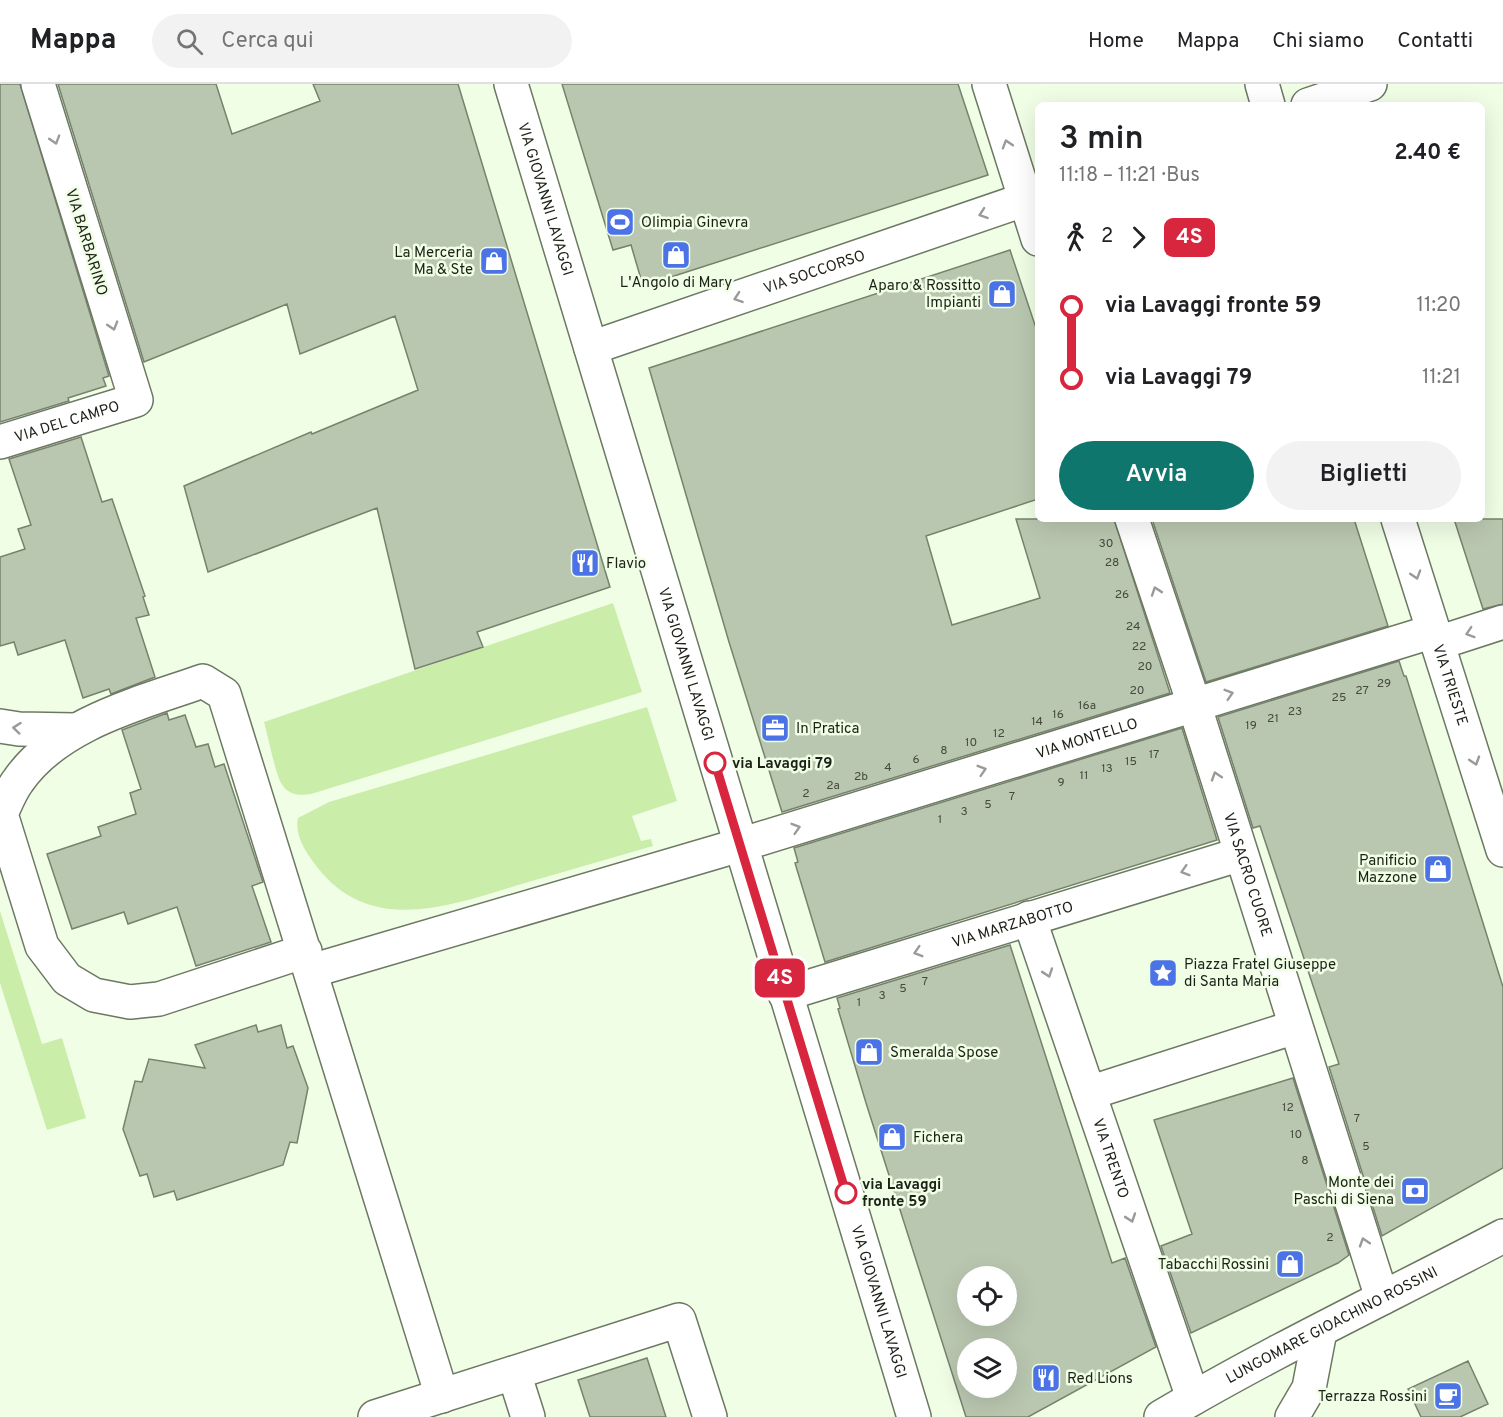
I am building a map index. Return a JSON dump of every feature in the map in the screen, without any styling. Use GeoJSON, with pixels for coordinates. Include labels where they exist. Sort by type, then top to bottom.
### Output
{"type":"FeatureCollection","features":[{"type":"Feature","properties":{"kind":"street","name":"VIA BARBARINO"},"geometry":{"type":"LineString","coordinates":[[38,84],[136,400]]}},
{"type":"Feature","properties":{"kind":"street","name":"VIA GIOVANNI LAVAGGI"},"geometry":{"type":"LineString","coordinates":[[511,84],[914,1417]]}},
{"type":"Feature","properties":{"kind":"street"},"geometry":{"type":"LineString","coordinates":[[989,84],[1031,198],[1035,221]]}},
{"type":"Feature","properties":{"kind":"street"},"geometry":{"type":"LineString","coordinates":[[1262,84],[1267,102]]}},
{"type":"Feature","properties":{"kind":"street"},"geometry":{"type":"LineString","coordinates":[[1317,102],[1370,84]]}},
{"type":"Feature","properties":{"kind":"street","name":"VIA SOCCORSO"},"geometry":{"type":"LineString","coordinates":[[591,348],[1031,198]]}},
{"type":"Feature","properties":{"kind":"street","name":"VIA DEL CAMPO"},"geometry":{"type":"LineString","coordinates":[[0,442],[136,400]]}},
{"type":"Feature","properties":{"kind":"street","name":"VIA SACRO CUORE"},"geometry":{"type":"LineString","coordinates":[[1133,522],[1194,704],[1382,1298]]}},
{"type":"Feature","properties":{"kind":"street","name":"VIA TRIESTE"},"geometry":{"type":"LineString","coordinates":[[1399,522],[1503,850]]}},
{"type":"Feature","properties":{"kind":"street","name":"VIA MONTELLO"},"geometry":{"type":"LineString","coordinates":[[1,812],[42,946],[67,979],[94,995],[130,1002],[159,999],[740,845],[1194,704],[1436,637],[1503,622]]}},
{"type":"Feature","properties":{"kind":"street"},"geometry":{"type":"LineString","coordinates":[[1,812],[17,782],[34,762],[75,730],[203,681],[224,694],[442,1396]]}},
{"type":"Feature","properties":{"kind":"street"},"geometry":{"type":"LineString","coordinates":[[0,726],[19,729],[75,730]]}},
{"type":"Feature","properties":{"kind":"street","name":"VIA MARZABOTTO"},"geometry":{"type":"LineString","coordinates":[[785,993],[1241,854]]}},
{"type":"Feature","properties":{"kind":"street","name":"VIA TRENTO"},"geometry":{"type":"LineString","coordinates":[[1029,918],[1192,1398]]}},
{"type":"Feature","properties":{"kind":"street"},"geometry":{"type":"LineString","coordinates":[[1089,1093],[1296,1027]]}},
{"type":"Feature","properties":{"kind":"street","name":"LUNGOMARE GIOACHINO ROSSINI"},"geometry":{"type":"LineString","coordinates":[[1161,1417],[1192,1398],[1382,1298],[1498,1244]]}},
{"type":"Feature","properties":{"kind":"street"},"geometry":{"type":"LineString","coordinates":[[375,1417],[679,1320],[710,1417]]}},
{"type":"Feature","properties":{"kind":"street"},"geometry":{"type":"LineString","coordinates":[[1292,1417],[1309,1388],[1320,1331]]}},
{"type":"Feature","properties":{"kind":"street"},"geometry":{"type":"LineString","coordinates":[[514,1373],[528,1417]]}},
{"type":"Feature","properties":{"kind":"green space"},"geometry":{"type":"Polygon","coordinates":[[[613,603],[642,692],[311,794],[294,794],[281,783],[264,722],[613,603]]]}},
{"type":"Feature","properties":{"kind":"green space"},"geometry":{"type":"Polygon","coordinates":[[[647,707],[677,801],[632,816],[641,841],[651,839],[653,846],[443,906],[389,909],[363,902],[339,889],[317,867],[300,838],[298,818],[329,802],[647,707]]]}},
{"type":"Feature","properties":{"kind":"green space"},"geometry":{"type":"Polygon","coordinates":[[[0,911],[42,1044],[62,1038],[86,1118],[47,1130],[0,983],[0,911]]]}},
{"type":"Feature","properties":{"kind":"building"},"geometry":{"type":"Polygon","coordinates":[[[0,84],[20,84],[109,376],[103,378],[106,386],[68,398],[69,401],[0,422],[0,84]]]}},
{"type":"Feature","properties":{"kind":"building"},"geometry":{"type":"Polygon","coordinates":[[[58,84],[216,84],[232,134],[320,101],[313,84],[458,84],[610,587],[477,632],[483,647],[415,669],[377,508],[208,572],[184,486],[418,390],[395,316],[300,354],[287,304],[144,362],[58,84]]]}},
{"type":"Feature","properties":{"kind":"building"},"geometry":{"type":"Polygon","coordinates":[[[562,84],[958,84],[988,175],[643,286],[631,245],[613,250],[562,84]]]}},
{"type":"Feature","properties":{"kind":"building"},"geometry":{"type":"Polygon","coordinates":[[[1010,250],[1035,325],[1035,500],[926,536],[952,625],[1040,598],[1016,519],[1035,519],[1035,522],[1115,522],[1170,693],[782,812],[729,642],[649,368],[1010,250]]]}},
{"type":"Feature","properties":{"kind":"building"},"geometry":{"type":"Polygon","coordinates":[[[81,437],[102,502],[112,499],[145,596],[143,597],[149,615],[136,618],[155,677],[111,694],[109,689],[83,698],[65,640],[18,655],[14,642],[0,646],[0,557],[25,549],[18,529],[31,525],[9,459],[81,437]]]}},
{"type":"Feature","properties":{"kind":"building"},"geometry":{"type":"Polygon","coordinates":[[[1485,519],[1503,519],[1503,604],[1483,609],[1455,522],[1485,522],[1485,519]]]}},
{"type":"Feature","properties":{"kind":"building"},"geometry":{"type":"Polygon","coordinates":[[[1153,522],[1355,522],[1388,626],[1206,682],[1153,522]]]}},
{"type":"Feature","properties":{"kind":"building"},"geometry":{"type":"Polygon","coordinates":[[[1399,661],[1404,676],[1406,676],[1503,987],[1503,1168],[1382,1236],[1329,1067],[1339,1064],[1260,826],[1253,828],[1218,717],[1399,661]]]}},
{"type":"Feature","properties":{"kind":"building"},"geometry":{"type":"Polygon","coordinates":[[[167,713],[169,720],[185,715],[196,747],[208,744],[215,767],[224,764],[263,882],[252,886],[271,942],[196,966],[177,907],[128,924],[124,912],[72,929],[47,854],[101,836],[98,827],[136,814],[130,793],[141,789],[122,730],[167,713]]]}},
{"type":"Feature","properties":{"kind":"building"},"geometry":{"type":"Polygon","coordinates":[[[1182,728],[1217,840],[825,962],[795,863],[798,862],[794,848],[1182,728]]]}},
{"type":"Feature","properties":{"kind":"building"},"geometry":{"type":"Polygon","coordinates":[[[1010,945],[1112,1263],[1125,1258],[1156,1347],[1028,1417],[966,1417],[960,1398],[1017,1398],[1017,1338],[957,1338],[957,1389],[866,1103],[838,1009],[840,1008],[837,998],[1010,945]]]}},
{"type":"Feature","properties":{"kind":"building"},"geometry":{"type":"Polygon","coordinates":[[[256,1025],[258,1032],[281,1025],[287,1048],[293,1046],[308,1088],[297,1143],[290,1142],[283,1165],[177,1200],[174,1191],[154,1197],[147,1174],[140,1176],[123,1129],[135,1081],[142,1082],[149,1059],[205,1068],[195,1045],[256,1025]]]}},
{"type":"Feature","properties":{"kind":"building"},"geometry":{"type":"Polygon","coordinates":[[[1293,1078],[1349,1255],[1338,1263],[1191,1333],[1161,1246],[1192,1234],[1154,1120],[1293,1078]]]}},
{"type":"Feature","properties":{"kind":"building"},"geometry":{"type":"Polygon","coordinates":[[[647,1358],[666,1417],[590,1417],[578,1380],[647,1358]]]}},
{"type":"Feature","properties":{"kind":"building","name":"Terrazza Rossini"},"geometry":{"type":"Polygon","coordinates":[[[1468,1361],[1488,1404],[1460,1417],[1421,1417],[1408,1389],[1468,1361]]]}},
{"type":"Feature","properties":{"kind":"bus line","name":"4S"},"geometry":{"type":"LineString","coordinates":[[715,763],[846,1193]]}},
{"type":"Feature","properties":{"kind":"place","name":"Olimpia Ginevra"},"geometry":{"type":"Point","coordinates":[620,222]}},
{"type":"Feature","properties":{"kind":"place","name":"L'Angolo di Mary"},"geometry":{"type":"Point","coordinates":[676,255]}},
{"type":"Feature","properties":{"kind":"place","name":"La Merceria Ma & Ste"},"geometry":{"type":"Point","coordinates":[494,261]}},
{"type":"Feature","properties":{"kind":"place","name":"Aparo & Rossitto Impianti"},"geometry":{"type":"Point","coordinates":[1002,294]}},
{"type":"Feature","properties":{"kind":"place","name":"Flavio"},"geometry":{"type":"Point","coordinates":[585,563]}},
{"type":"Feature","properties":{"kind":"place","name":"In Pratica"},"geometry":{"type":"Point","coordinates":[775,728]}},
{"type":"Feature","properties":{"kind":"place","name":"via Lavaggi 79"},"geometry":{"type":"Point","coordinates":[715,763]}},
{"type":"Feature","properties":{"kind":"place","name":"Panificio Mazzone"},"geometry":{"type":"Point","coordinates":[1438,869]}},
{"type":"Feature","properties":{"kind":"place","name":"Piazza Fratel Giuseppe di Santa Maria"},"geometry":{"type":"Point","coordinates":[1163,973]}},
{"type":"Feature","properties":{"kind":"place","name":"Smeralda Spose"},"geometry":{"type":"Point","coordinates":[869,1052]}},
{"type":"Feature","properties":{"kind":"place","name":"Fichera"},"geometry":{"type":"Point","coordinates":[892,1137]}},
{"type":"Feature","properties":{"kind":"place","name":"Monte dei Paschi di Siena"},"geometry":{"type":"Point","coordinates":[1415,1191]}},
{"type":"Feature","properties":{"kind":"place","name":"via Lavaggi fronte 59"},"geometry":{"type":"Point","coordinates":[846,1193]}},
{"type":"Feature","properties":{"kind":"place","name":"Tabacchi Rossini"},"geometry":{"type":"Point","coordinates":[1290,1264]}},
{"type":"Feature","properties":{"kind":"place","name":"Red Lions"},"geometry":{"type":"Point","coordinates":[1046,1378]}},
{"type":"Feature","properties":{"kind":"place","name":"Terrazza Rossini"},"geometry":{"type":"Point","coordinates":[1448,1396]}}]}
